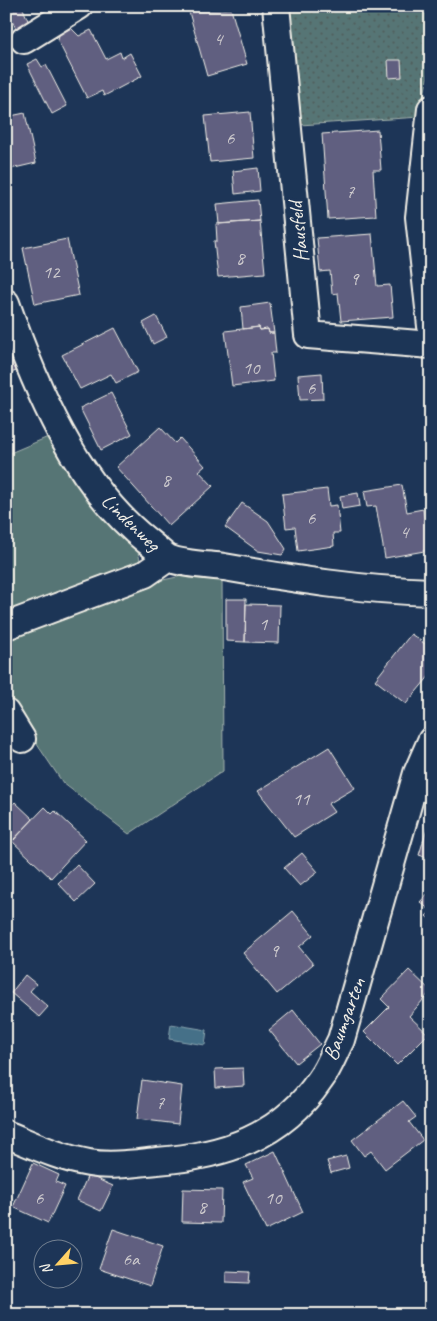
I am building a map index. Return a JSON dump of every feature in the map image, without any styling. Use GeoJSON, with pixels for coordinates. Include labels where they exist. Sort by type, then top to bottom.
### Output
{"type":"FeatureCollection","features":[{"type":"Feature","properties":{"kind":"street"},"geometry":{"type":"LineString","coordinates":[[24,40],[79,6]]}},
{"type":"Feature","properties":{"kind":"street","name":"Hausfeld"},"geometry":{"type":"LineString","coordinates":[[276,6],[308,335],[431,345]]}},
{"type":"Feature","properties":{"kind":"street"},"geometry":{"type":"LineString","coordinates":[[431,109],[419,217],[431,326]]}},
{"type":"Feature","properties":{"kind":"street","name":"Lindenweg"},"geometry":{"type":"LineString","coordinates":[[6,303],[18,338],[60,431],[78,464],[135,532],[168,558],[304,582],[360,588],[431,592]]}},
{"type":"Feature","properties":{"kind":"street"},"geometry":{"type":"LineString","coordinates":[[6,626],[145,574],[168,558]]}},
{"type":"Feature","properties":{"kind":"street"},"geometry":{"type":"LineString","coordinates":[[6,713],[22,739]]}},
{"type":"Feature","properties":{"kind":"street","name":"Baumgarten"},"geometry":{"type":"LineString","coordinates":[[6,1134],[49,1152],[90,1163],[178,1160],[222,1152],[253,1139],[277,1125],[298,1107],[321,1080],[341,1040],[417,774],[431,741]]}},
{"type":"Feature","properties":{"kind":"green space"},"geometry":{"type":"Polygon","coordinates":[[[288,6],[431,6],[431,59],[420,117],[300,125],[288,6]]]}},
{"type":"Feature","properties":{"kind":"green space"},"geometry":{"type":"Polygon","coordinates":[[[53,435],[136,544],[140,560],[128,567],[6,613],[6,446],[10,453],[53,435]]]}},
{"type":"Feature","properties":{"kind":"green space"},"geometry":{"type":"Polygon","coordinates":[[[191,574],[222,577],[223,771],[129,834],[63,783],[6,698],[6,637],[149,583],[191,574]]]}},
{"type":"Feature","properties":{"kind":"water"},"geometry":{"type":"Polygon","coordinates":[[[171,1024],[207,1030],[205,1045],[169,1039],[171,1024]]]}},
{"type":"Feature","properties":{"kind":"building"},"geometry":{"type":"Polygon","coordinates":[[[6,6],[22,6],[29,23],[16,29],[6,6]]]}},
{"type":"Feature","properties":{"kind":"building"},"geometry":{"type":"Polygon","coordinates":[[[231,9],[247,64],[207,76],[189,12],[231,9]]]}},
{"type":"Feature","properties":{"kind":"building"},"geometry":{"type":"Polygon","coordinates":[[[71,28],[79,36],[91,30],[106,59],[120,52],[122,58],[130,53],[142,76],[104,96],[102,91],[87,98],[58,41],[59,34],[71,28]]]}},
{"type":"Feature","properties":{"kind":"building"},"geometry":{"type":"Polygon","coordinates":[[[37,59],[42,67],[46,65],[67,106],[52,114],[27,64],[37,59]]]}},
{"type":"Feature","properties":{"kind":"building"},"geometry":{"type":"Polygon","coordinates":[[[388,60],[401,60],[402,77],[389,78],[388,60]]]}},
{"type":"Feature","properties":{"kind":"building"},"geometry":{"type":"Polygon","coordinates":[[[250,112],[254,158],[210,162],[205,116],[250,112]]]}},
{"type":"Feature","properties":{"kind":"building"},"geometry":{"type":"Polygon","coordinates":[[[25,113],[36,163],[6,170],[6,117],[25,113]]]}},
{"type":"Feature","properties":{"kind":"building"},"geometry":{"type":"Polygon","coordinates":[[[378,130],[381,170],[373,170],[376,216],[328,219],[322,134],[378,130]]]}},
{"type":"Feature","properties":{"kind":"building"},"geometry":{"type":"Polygon","coordinates":[[[258,168],[260,191],[235,194],[233,171],[258,168]]]}},
{"type":"Feature","properties":{"kind":"building"},"geometry":{"type":"Polygon","coordinates":[[[258,200],[260,221],[219,224],[217,204],[258,200]]]}},
{"type":"Feature","properties":{"kind":"building"},"geometry":{"type":"Polygon","coordinates":[[[260,221],[265,273],[218,277],[214,241],[217,241],[216,224],[260,221]]]}},
{"type":"Feature","properties":{"kind":"building"},"geometry":{"type":"Polygon","coordinates":[[[372,234],[377,286],[390,285],[393,317],[341,321],[338,293],[332,294],[330,271],[320,272],[317,238],[372,234]]]}},
{"type":"Feature","properties":{"kind":"building"},"geometry":{"type":"Polygon","coordinates":[[[67,239],[79,295],[35,304],[23,248],[67,239]]]}},
{"type":"Feature","properties":{"kind":"building"},"geometry":{"type":"Polygon","coordinates":[[[270,303],[274,333],[269,333],[268,329],[260,330],[259,327],[243,329],[241,307],[270,303]]]}},
{"type":"Feature","properties":{"kind":"building"},"geometry":{"type":"Polygon","coordinates":[[[156,316],[167,337],[153,344],[143,323],[156,316]]]}},
{"type":"Feature","properties":{"kind":"building"},"geometry":{"type":"Polygon","coordinates":[[[259,327],[260,330],[268,329],[269,333],[274,333],[276,353],[271,353],[274,381],[232,386],[225,331],[259,327]]]}},
{"type":"Feature","properties":{"kind":"building"},"geometry":{"type":"Polygon","coordinates":[[[115,328],[138,372],[116,383],[111,374],[80,389],[62,355],[115,328]]]}},
{"type":"Feature","properties":{"kind":"building"},"geometry":{"type":"Polygon","coordinates":[[[6,341],[17,371],[6,374],[7,363],[6,341]]]}},
{"type":"Feature","properties":{"kind":"building"},"geometry":{"type":"Polygon","coordinates":[[[322,373],[323,399],[300,400],[298,375],[322,373]]]}},
{"type":"Feature","properties":{"kind":"building"},"geometry":{"type":"Polygon","coordinates":[[[111,393],[132,434],[101,450],[80,408],[111,393]]]}},
{"type":"Feature","properties":{"kind":"building"},"geometry":{"type":"Polygon","coordinates":[[[160,427],[175,443],[180,438],[205,466],[199,471],[213,486],[169,526],[116,467],[160,427]]]}},
{"type":"Feature","properties":{"kind":"building"},"geometry":{"type":"Polygon","coordinates":[[[402,485],[407,512],[423,509],[430,550],[385,558],[376,506],[367,507],[364,491],[402,485]]]}},
{"type":"Feature","properties":{"kind":"building"},"geometry":{"type":"Polygon","coordinates":[[[327,489],[329,506],[337,505],[340,533],[333,533],[334,546],[298,551],[295,527],[286,528],[282,494],[327,489]]]}},
{"type":"Feature","properties":{"kind":"building"},"geometry":{"type":"Polygon","coordinates":[[[358,493],[360,506],[342,509],[340,496],[358,493]]]}},
{"type":"Feature","properties":{"kind":"building"},"geometry":{"type":"Polygon","coordinates":[[[242,503],[268,521],[286,549],[282,555],[258,551],[225,527],[242,503]]]}},
{"type":"Feature","properties":{"kind":"building"},"geometry":{"type":"Polygon","coordinates":[[[226,599],[246,599],[245,642],[226,641],[226,599]]]}},
{"type":"Feature","properties":{"kind":"building"},"geometry":{"type":"Polygon","coordinates":[[[246,604],[280,605],[279,643],[245,642],[246,604]]]}},
{"type":"Feature","properties":{"kind":"building"},"geometry":{"type":"Polygon","coordinates":[[[411,634],[425,644],[431,637],[431,674],[406,704],[375,680],[411,634]]]}},
{"type":"Feature","properties":{"kind":"building"},"geometry":{"type":"Polygon","coordinates":[[[329,747],[355,788],[328,804],[334,812],[294,837],[258,791],[329,747]]]}},
{"type":"Feature","properties":{"kind":"building"},"geometry":{"type":"Polygon","coordinates":[[[15,802],[33,819],[14,840],[6,832],[6,811],[15,802]]]}},
{"type":"Feature","properties":{"kind":"building"},"geometry":{"type":"Polygon","coordinates":[[[45,807],[52,814],[55,811],[86,840],[51,878],[12,841],[45,807]]]}},
{"type":"Feature","properties":{"kind":"building"},"geometry":{"type":"Polygon","coordinates":[[[431,819],[431,859],[419,855],[431,819]]]}},
{"type":"Feature","properties":{"kind":"building"},"geometry":{"type":"Polygon","coordinates":[[[302,853],[318,872],[300,886],[284,868],[302,853]]]}},
{"type":"Feature","properties":{"kind":"building"},"geometry":{"type":"Polygon","coordinates":[[[77,865],[95,884],[76,902],[58,883],[77,865]]]}},
{"type":"Feature","properties":{"kind":"building"},"geometry":{"type":"Polygon","coordinates":[[[431,890],[431,911],[420,902],[431,890]]]}},
{"type":"Feature","properties":{"kind":"building"},"geometry":{"type":"Polygon","coordinates":[[[293,911],[313,935],[299,947],[313,964],[277,994],[243,953],[293,911]]]}},
{"type":"Feature","properties":{"kind":"building"},"geometry":{"type":"Polygon","coordinates":[[[431,911],[431,921],[426,916],[431,911]]]}},
{"type":"Feature","properties":{"kind":"building"},"geometry":{"type":"Polygon","coordinates":[[[409,970],[431,991],[409,1016],[428,1034],[397,1065],[364,1032],[389,1007],[381,999],[409,970]]]}},
{"type":"Feature","properties":{"kind":"building"},"geometry":{"type":"Polygon","coordinates":[[[25,975],[36,984],[30,991],[48,1007],[39,1017],[11,993],[25,975]]]}},
{"type":"Feature","properties":{"kind":"building"},"geometry":{"type":"Polygon","coordinates":[[[293,1010],[320,1044],[296,1063],[269,1030],[293,1010]]]}},
{"type":"Feature","properties":{"kind":"building"},"geometry":{"type":"Polygon","coordinates":[[[243,1068],[244,1086],[216,1088],[215,1069],[243,1068]]]}},
{"type":"Feature","properties":{"kind":"building"},"geometry":{"type":"Polygon","coordinates":[[[142,1080],[182,1086],[178,1124],[137,1119],[142,1080]]]}},
{"type":"Feature","properties":{"kind":"building"},"geometry":{"type":"Polygon","coordinates":[[[403,1101],[416,1117],[409,1122],[423,1140],[385,1169],[371,1151],[364,1156],[352,1140],[403,1101]]]}},
{"type":"Feature","properties":{"kind":"building"},"geometry":{"type":"Polygon","coordinates":[[[275,1151],[303,1212],[266,1230],[243,1182],[253,1178],[246,1165],[275,1151]]]}},
{"type":"Feature","properties":{"kind":"building"},"geometry":{"type":"Polygon","coordinates":[[[346,1156],[349,1168],[331,1173],[327,1161],[346,1156]]]}},
{"type":"Feature","properties":{"kind":"building"},"geometry":{"type":"Polygon","coordinates":[[[33,1163],[59,1175],[56,1182],[65,1186],[48,1223],[13,1207],[33,1163]]]}},
{"type":"Feature","properties":{"kind":"building"},"geometry":{"type":"Polygon","coordinates":[[[88,1175],[113,1186],[101,1211],[77,1200],[88,1175]]]}},
{"type":"Feature","properties":{"kind":"building"},"geometry":{"type":"Polygon","coordinates":[[[183,1189],[222,1190],[221,1223],[182,1222],[183,1189]]]}},
{"type":"Feature","properties":{"kind":"building"},"geometry":{"type":"Polygon","coordinates":[[[113,1229],[163,1246],[150,1286],[99,1269],[113,1229]]]}},
{"type":"Feature","properties":{"kind":"building"},"geometry":{"type":"Polygon","coordinates":[[[226,1271],[250,1272],[249,1283],[226,1282],[226,1271]]]}}]}
